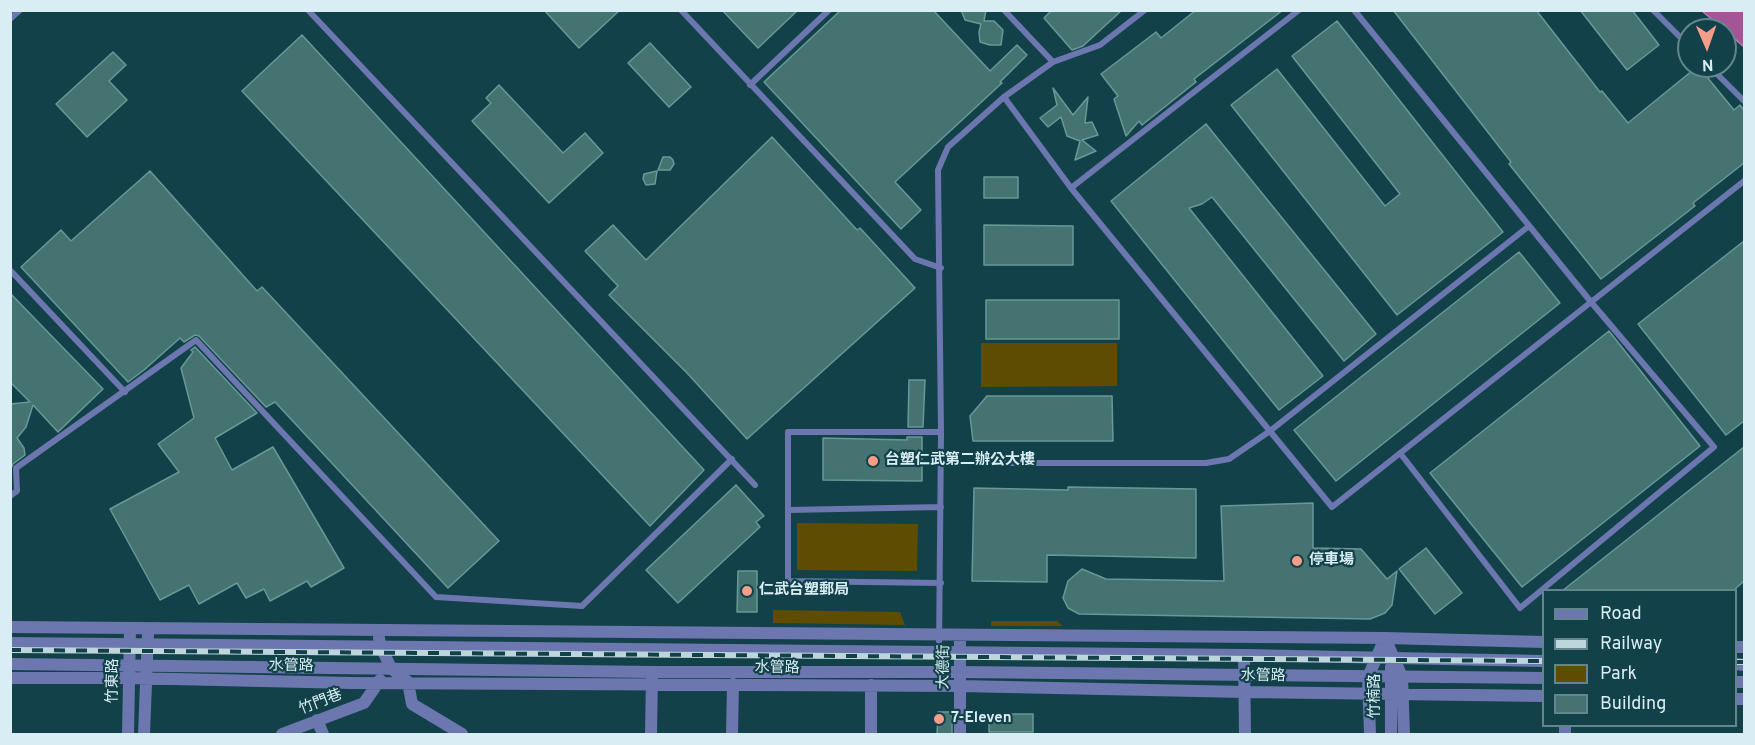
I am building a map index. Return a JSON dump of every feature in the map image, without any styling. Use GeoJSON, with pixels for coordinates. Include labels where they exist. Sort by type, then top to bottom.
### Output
{"type":"FeatureCollection","features":[{"type":"Feature","properties":{"kind":"street"},"geometry":{"type":"LineString","coordinates":[[10,627],[1384,638],[1542,642]]}},
{"type":"Feature","properties":{"kind":"street","name":"竹東路"},"geometry":{"type":"LineString","coordinates":[[128,735],[130,629]]}},
{"type":"Feature","properties":{"kind":"street"},"geometry":{"type":"LineString","coordinates":[[144,735],[148,629]]}},
{"type":"Feature","properties":{"kind":"street"},"geometry":{"type":"LineString","coordinates":[[378,631],[380,645],[391,668],[408,682],[412,704],[462,735]]}},
{"type":"Feature","properties":{"kind":"street","name":"大德街"},"geometry":{"type":"LineString","coordinates":[[960,635],[960,735]]}},
{"type":"Feature","properties":{"kind":"street","name":"竹楠路"},"geometry":{"type":"LineString","coordinates":[[1370,735],[1368,677],[1384,638]]}},
{"type":"Feature","properties":{"kind":"street","name":"竹楠路"},"geometry":{"type":"LineString","coordinates":[[1384,638],[1396,677],[1404,735]]}},
{"type":"Feature","properties":{"kind":"street","name":"水管路"},"geometry":{"type":"LineString","coordinates":[[10,643],[1244,655],[1542,661]]}},
{"type":"Feature","properties":{"kind":"street"},"geometry":{"type":"LineString","coordinates":[[1244,655],[1245,735]]}},
{"type":"Feature","properties":{"kind":"street","name":"水管路"},"geometry":{"type":"LineString","coordinates":[[10,664],[391,668],[652,677],[732,684],[1542,696]]}},
{"type":"Feature","properties":{"kind":"street","name":"竹門巷"},"geometry":{"type":"LineString","coordinates":[[282,735],[364,703],[377,682],[391,668]]}},
{"type":"Feature","properties":{"kind":"street","name":"水管路"},"geometry":{"type":"LineString","coordinates":[[10,678],[408,682],[960,672],[1542,678]]}},
{"type":"Feature","properties":{"kind":"street"},"geometry":{"type":"LineString","coordinates":[[651,735],[652,677]]}},
{"type":"Feature","properties":{"kind":"street"},"geometry":{"type":"LineString","coordinates":[[732,684],[732,735]]}},
{"type":"Feature","properties":{"kind":"street"},"geometry":{"type":"LineString","coordinates":[[870,735],[871,685]]}},
{"type":"Feature","properties":{"kind":"street","name":"竹楠路"},"geometry":{"type":"LineString","coordinates":[[1391,735],[1398,694]]}},
{"type":"Feature","properties":{"kind":"street"},"geometry":{"type":"LineString","coordinates":[[316,720],[323,735]]}},
{"type":"Feature","properties":{"kind":"lane"},"geometry":{"type":"LineString","coordinates":[[10,19],[20,10]]}},
{"type":"Feature","properties":{"kind":"lane"},"geometry":{"type":"LineString","coordinates":[[308,10],[755,485]]}},
{"type":"Feature","properties":{"kind":"lane"},"geometry":{"type":"LineString","coordinates":[[681,10],[915,259],[941,268]]}},
{"type":"Feature","properties":{"kind":"lane"},"geometry":{"type":"LineString","coordinates":[[750,85],[829,10]]}},
{"type":"Feature","properties":{"kind":"lane"},"geometry":{"type":"LineString","coordinates":[[939,652],[941,268],[938,170],[948,147],[1004,97],[1053,62],[1100,45],[1144,10]]}},
{"type":"Feature","properties":{"kind":"lane"},"geometry":{"type":"LineString","coordinates":[[1071,188],[1299,10]]}},
{"type":"Feature","properties":{"kind":"lane"},"geometry":{"type":"LineString","coordinates":[[1354,10],[1528,226],[1714,447],[1543,589]]}},
{"type":"Feature","properties":{"kind":"lane"},"geometry":{"type":"LineString","coordinates":[[1653,10],[1677,34]]}},
{"type":"Feature","properties":{"kind":"lane"},"geometry":{"type":"LineString","coordinates":[[1006,11],[1053,62]]}},
{"type":"Feature","properties":{"kind":"lane"},"geometry":{"type":"LineString","coordinates":[[1721,78],[1744,101]]}},
{"type":"Feature","properties":{"kind":"lane"},"geometry":{"type":"LineString","coordinates":[[1004,97],[1071,188],[1332,507],[1742,183],[1744,191]]}},
{"type":"Feature","properties":{"kind":"lane"},"geometry":{"type":"LineString","coordinates":[[941,463],[1206,463],[1229,459],[1269,431],[1528,226]]}},
{"type":"Feature","properties":{"kind":"lane"},"geometry":{"type":"LineString","coordinates":[[10,270],[125,392]]}},
{"type":"Feature","properties":{"kind":"lane"},"geometry":{"type":"LineString","coordinates":[[10,496],[17,491],[16,468],[196,340],[436,597],[582,606],[732,459]]}},
{"type":"Feature","properties":{"kind":"lane"},"geometry":{"type":"LineString","coordinates":[[941,432],[788,432],[788,581],[941,583]]}},
{"type":"Feature","properties":{"kind":"lane"},"geometry":{"type":"LineString","coordinates":[[1400,453],[1520,608],[1542,590]]}},
{"type":"Feature","properties":{"kind":"lane"},"geometry":{"type":"LineString","coordinates":[[788,510],[941,507]]}},
{"type":"Feature","properties":{"kind":"green space"},"geometry":{"type":"Polygon","coordinates":[[[981,343],[1117,343],[1117,386],[981,387],[981,343]]]}},
{"type":"Feature","properties":{"kind":"green space"},"geometry":{"type":"Polygon","coordinates":[[[797,523],[918,524],[917,571],[797,570],[797,523]]]}},
{"type":"Feature","properties":{"kind":"green space"},"geometry":{"type":"Polygon","coordinates":[[[773,610],[900,612],[905,625],[773,623],[773,610]]]}},
{"type":"Feature","properties":{"kind":"green space"},"geometry":{"type":"Polygon","coordinates":[[[991,621],[1057,621],[1063,626],[991,626],[991,621]]]}},
{"type":"Feature","properties":{"kind":"shaded area"},"geometry":{"type":"Polygon","coordinates":[[[1702,11],[1744,11],[1744,47],[1737,41],[1737,18],[1710,18],[1702,11]]]}},
{"type":"Feature","properties":{"kind":"building"},"geometry":{"type":"Polygon","coordinates":[[[544,10],[620,10],[579,48],[544,10]]]}},
{"type":"Feature","properties":{"kind":"building"},"geometry":{"type":"Polygon","coordinates":[[[722,10],[798,10],[758,48],[722,10]]]}},
{"type":"Feature","properties":{"kind":"building"},"geometry":{"type":"Polygon","coordinates":[[[841,10],[933,10],[990,71],[1017,45],[1027,55],[1000,82],[1002,83],[895,182],[921,210],[901,229],[764,82],[841,10]]]}},
{"type":"Feature","properties":{"kind":"building"},"geometry":{"type":"Polygon","coordinates":[[[961,10],[986,10],[984,21],[994,21],[1003,30],[1001,45],[980,42],[981,24],[965,20],[961,10]]]}},
{"type":"Feature","properties":{"kind":"building"},"geometry":{"type":"Polygon","coordinates":[[[1052,10],[1122,10],[1083,46],[1072,50],[1044,18],[1052,10]]]}},
{"type":"Feature","properties":{"kind":"building"},"geometry":{"type":"Polygon","coordinates":[[[1196,10],[1283,10],[1194,79],[1196,82],[1142,125],[1139,121],[1126,136],[1114,99],[1118,96],[1101,74],[1156,32],[1161,38],[1196,10]]]}},
{"type":"Feature","properties":{"kind":"building"},"geometry":{"type":"Polygon","coordinates":[[[1393,10],[1536,10],[1600,92],[1602,91],[1628,123],[1683,78],[1708,78],[1734,110],[1740,105],[1744,110],[1744,163],[1693,203],[1695,206],[1601,279],[1509,164],[1511,162],[1393,10]]]}},
{"type":"Feature","properties":{"kind":"building"},"geometry":{"type":"Polygon","coordinates":[[[1580,10],[1632,10],[1659,45],[1627,70],[1580,10]]]}},
{"type":"Feature","properties":{"kind":"building"},"geometry":{"type":"Polygon","coordinates":[[[1337,21],[1503,232],[1397,315],[1231,105],[1277,69],[1385,206],[1400,194],[1292,56],[1337,21]]]}},
{"type":"Feature","properties":{"kind":"building"},"geometry":{"type":"Polygon","coordinates":[[[302,35],[704,470],[650,526],[242,91],[302,35]]]}},
{"type":"Feature","properties":{"kind":"building"},"geometry":{"type":"Polygon","coordinates":[[[650,43],[691,87],[669,107],[628,63],[650,43]]]}},
{"type":"Feature","properties":{"kind":"building"},"geometry":{"type":"Polygon","coordinates":[[[113,52],[126,65],[109,81],[127,100],[87,137],[56,104],[113,52]]]}},
{"type":"Feature","properties":{"kind":"building"},"geometry":{"type":"Polygon","coordinates":[[[499,85],[563,153],[585,133],[603,153],[549,203],[472,121],[491,103],[486,98],[499,85]]]}},
{"type":"Feature","properties":{"kind":"building"},"geometry":{"type":"Polygon","coordinates":[[[1053,88],[1073,115],[1088,97],[1085,123],[1092,122],[1098,135],[1082,140],[1096,151],[1075,160],[1080,141],[1067,136],[1061,117],[1048,127],[1040,118],[1057,105],[1053,88]]]}},
{"type":"Feature","properties":{"kind":"building"},"geometry":{"type":"Polygon","coordinates":[[[1206,124],[1376,334],[1344,361],[1212,197],[1202,204],[1189,208],[1323,376],[1279,410],[1111,201],[1206,124]]]}},
{"type":"Feature","properties":{"kind":"building"},"geometry":{"type":"Polygon","coordinates":[[[772,137],[857,230],[860,228],[915,288],[747,439],[688,374],[609,295],[618,286],[585,251],[613,225],[646,260],[772,137]]]}},
{"type":"Feature","properties":{"kind":"building"},"geometry":{"type":"Polygon","coordinates":[[[663,157],[670,157],[673,160],[674,164],[670,170],[658,170],[663,157]]]}},
{"type":"Feature","properties":{"kind":"building"},"geometry":{"type":"Polygon","coordinates":[[[150,171],[257,291],[262,287],[499,541],[448,588],[275,402],[266,407],[199,336],[195,335],[184,342],[180,338],[128,382],[21,267],[61,230],[71,241],[150,171]]]}},
{"type":"Feature","properties":{"kind":"building"},"geometry":{"type":"Polygon","coordinates":[[[657,171],[655,184],[646,185],[643,179],[644,174],[657,171]]]}},
{"type":"Feature","properties":{"kind":"building"},"geometry":{"type":"Polygon","coordinates":[[[984,177],[1018,177],[1018,198],[984,198],[984,177]]]}},
{"type":"Feature","properties":{"kind":"building"},"geometry":{"type":"Polygon","coordinates":[[[984,225],[1073,226],[1073,265],[984,265],[984,225]]]}},
{"type":"Feature","properties":{"kind":"building"},"geometry":{"type":"Polygon","coordinates":[[[1744,241],[1744,421],[1726,435],[1638,324],[1744,241]]]}},
{"type":"Feature","properties":{"kind":"building"},"geometry":{"type":"Polygon","coordinates":[[[1519,252],[1560,303],[1336,481],[1294,430],[1519,252]]]}},
{"type":"Feature","properties":{"kind":"building"},"geometry":{"type":"Polygon","coordinates":[[[10,293],[103,389],[58,432],[33,405],[26,427],[17,438],[24,448],[25,455],[13,464],[10,471],[10,404],[30,402],[10,382],[10,293]]]}},
{"type":"Feature","properties":{"kind":"building"},"geometry":{"type":"Polygon","coordinates":[[[986,300],[1119,300],[1119,339],[986,339],[986,300]]]}},
{"type":"Feature","properties":{"kind":"building"},"geometry":{"type":"Polygon","coordinates":[[[1609,331],[1700,446],[1522,587],[1430,473],[1609,331]]]}},
{"type":"Feature","properties":{"kind":"building"},"geometry":{"type":"Polygon","coordinates":[[[195,347],[257,413],[215,438],[232,470],[273,447],[344,568],[311,587],[307,581],[270,601],[264,589],[246,598],[237,583],[199,604],[189,585],[160,600],[110,509],[179,472],[158,444],[194,418],[181,368],[195,347]]]}},
{"type":"Feature","properties":{"kind":"building"},"geometry":{"type":"Polygon","coordinates":[[[909,380],[925,380],[923,427],[908,427],[909,380]]]}},
{"type":"Feature","properties":{"kind":"building"},"geometry":{"type":"Polygon","coordinates":[[[987,396],[1112,396],[1113,441],[973,441],[970,416],[987,396]]]}},
{"type":"Feature","properties":{"kind":"building","name":"台塑仁武第二辦公大樓"},"geometry":{"type":"Polygon","coordinates":[[[907,437],[922,437],[922,481],[823,480],[823,438],[907,440],[907,437]]]}},
{"type":"Feature","properties":{"kind":"building"},"geometry":{"type":"Polygon","coordinates":[[[1744,447],[1744,581],[1735,589],[1565,589],[1744,447]]]}},
{"type":"Feature","properties":{"kind":"building"},"geometry":{"type":"Polygon","coordinates":[[[736,485],[764,516],[756,522],[760,527],[678,603],[646,570],[736,485]]]}},
{"type":"Feature","properties":{"kind":"building"},"geometry":{"type":"Polygon","coordinates":[[[1068,487],[1196,489],[1196,558],[1047,555],[1047,582],[972,581],[974,488],[1068,490],[1068,487]]]}},
{"type":"Feature","properties":{"kind":"building","name":"停車場"},"geometry":{"type":"Polygon","coordinates":[[[1313,503],[1313,548],[1361,549],[1387,579],[1397,571],[1392,605],[1385,613],[1370,619],[1079,614],[1068,608],[1063,598],[1068,581],[1082,569],[1106,579],[1224,581],[1221,506],[1313,503]]]}},
{"type":"Feature","properties":{"kind":"building"},"geometry":{"type":"Polygon","coordinates":[[[1426,548],[1462,593],[1435,614],[1399,569],[1426,548]]]}},
{"type":"Feature","properties":{"kind":"building","name":"仁武台塑郵局"},"geometry":{"type":"Polygon","coordinates":[[[738,571],[757,571],[757,612],[737,612],[738,571]]]}},
{"type":"Feature","properties":{"kind":"building"},"geometry":{"type":"Polygon","coordinates":[[[938,712],[952,712],[952,735],[937,735],[938,712]]]}},
{"type":"Feature","properties":{"kind":"building"},"geometry":{"type":"Polygon","coordinates":[[[989,714],[1033,714],[1033,732],[989,732],[989,714]]]}},
{"type":"Feature","properties":{"kind":"railway"},"geometry":{"type":"LineString","coordinates":[[10,650],[1542,661]]}},
{"type":"Feature","properties":{"kind":"railway"},"geometry":{"type":"LineString","coordinates":[[1737,662],[1744,662]]}},
{"type":"Feature","properties":{"kind":"place","name":"台塑仁武第二辦公大樓"},"geometry":{"type":"Point","coordinates":[873,461]}},
{"type":"Feature","properties":{"kind":"place","name":"停車場"},"geometry":{"type":"Point","coordinates":[1297,561]}},
{"type":"Feature","properties":{"kind":"place","name":"仁武台塑郵局"},"geometry":{"type":"Point","coordinates":[747,591]}},
{"type":"Feature","properties":{"kind":"place","name":"7-Eleven"},"geometry":{"type":"Point","coordinates":[939,719]}}]}
